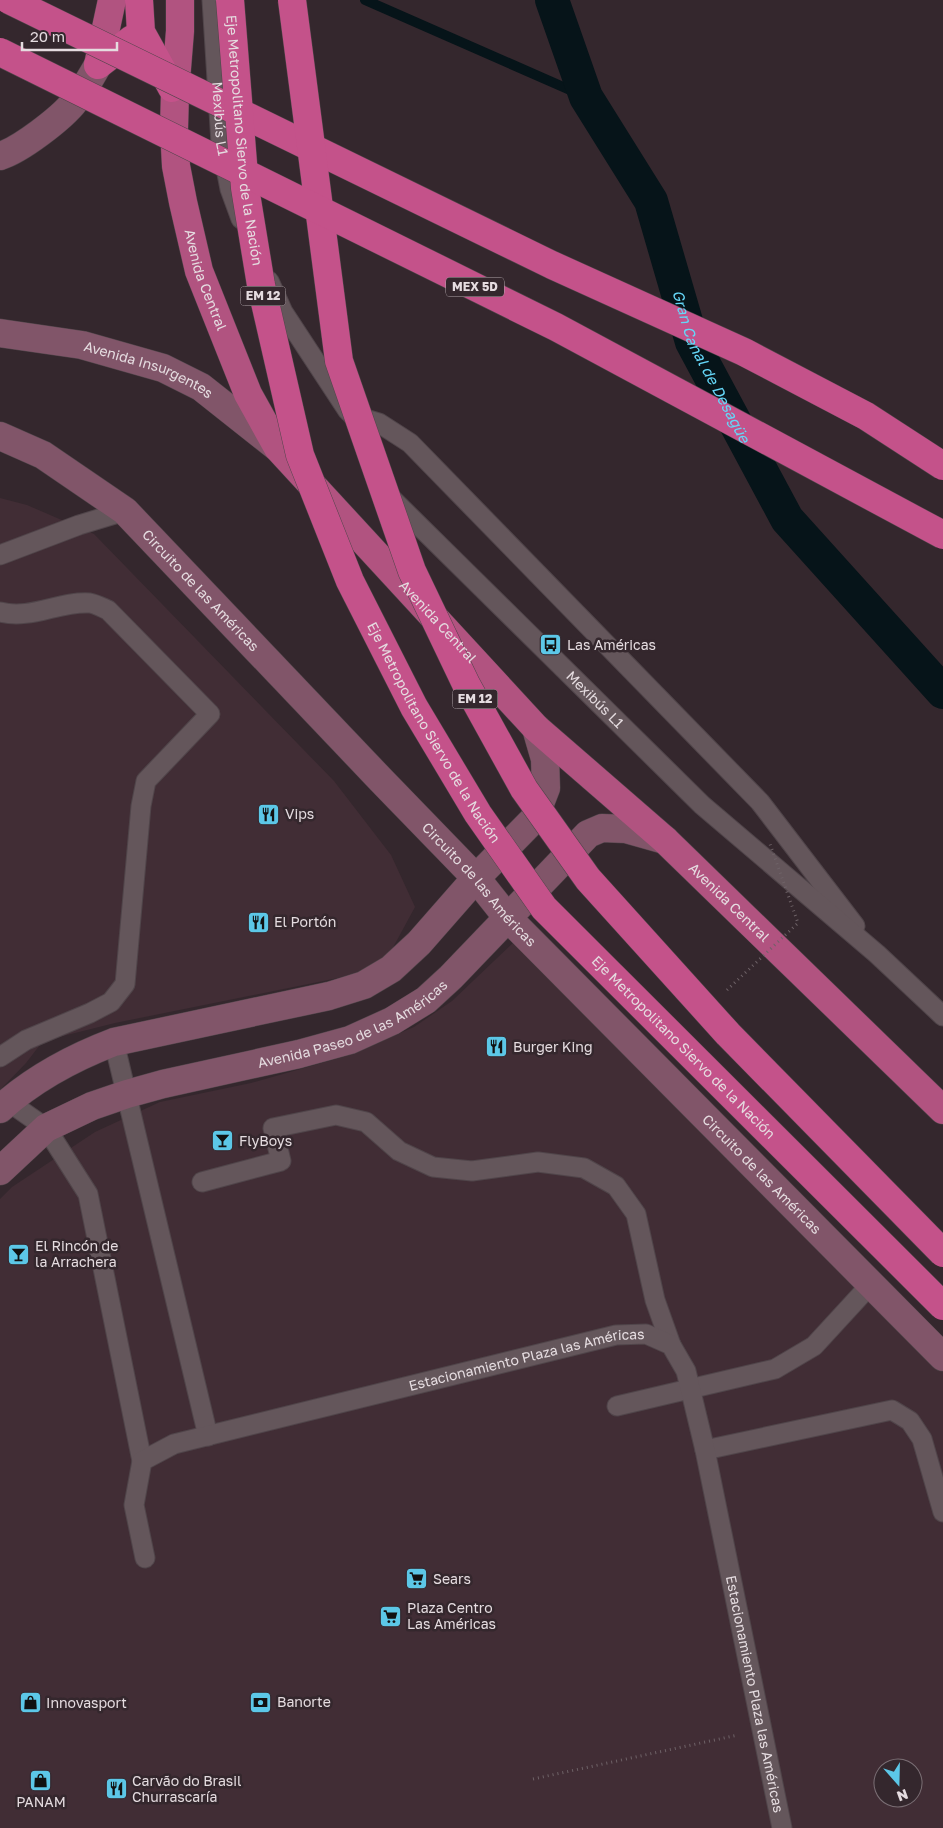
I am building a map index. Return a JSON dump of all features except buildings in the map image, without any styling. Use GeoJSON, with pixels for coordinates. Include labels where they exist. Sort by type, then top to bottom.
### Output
{"type":"FeatureCollection","features":[{"type":"Feature","properties":{"kind":"highway"},"geometry":{"type":"LineString","coordinates":[[9,0],[543,261],[744,352],[866,416],[943,466]]}},
{"type":"Feature","properties":{"kind":"highway"},"geometry":{"type":"LineString","coordinates":[[98,65],[112,0]]}},
{"type":"Feature","properties":{"kind":"highway"},"geometry":{"type":"LineString","coordinates":[[139,0],[141,32],[175,94]]}},
{"type":"Feature","properties":{"kind":"highway","name":"Avenida Central"},"geometry":{"type":"LineString","coordinates":[[180,0],[174,129],[176,166],[199,271],[248,394],[278,448],[536,728],[665,840],[943,1110]]}},
{"type":"Feature","properties":{"kind":"highway","name":"Eje Metropolitano Siervo de la Nación"},"geometry":{"type":"LineString","coordinates":[[230,0],[245,188],[261,286],[300,455],[350,581],[414,707],[478,814],[544,908],[943,1306]]}},
{"type":"Feature","properties":{"kind":"highway","name":"EM 12"},"geometry":{"type":"LineString","coordinates":[[292,0],[339,361],[412,571],[466,684],[524,789],[588,879],[728,1034],[943,1253]]}},
{"type":"Feature","properties":{"kind":"highway"},"geometry":{"type":"LineString","coordinates":[[98,65],[141,32]]}},
{"type":"Feature","properties":{"kind":"highway","name":"MEX 5D"},"geometry":{"type":"LineString","coordinates":[[0,52],[556,327],[943,535]]}},
{"type":"Feature","properties":{"kind":"main road"},"geometry":{"type":"LineString","coordinates":[[0,156],[10,153],[40,133],[75,102],[98,65]]}},
{"type":"Feature","properties":{"kind":"main road","name":"Avenida Insurgentes"},"geometry":{"type":"LineString","coordinates":[[0,333],[82,345],[162,368],[201,387],[278,448]]}},
{"type":"Feature","properties":{"kind":"main road","name":"Circuito de las Américas"},"geometry":{"type":"LineString","coordinates":[[0,436],[43,455],[125,511],[476,878],[507,917],[943,1357]]}},
{"type":"Feature","properties":{"kind":"main road","name":"Avenida Paseo de las Américas"},"geometry":{"type":"LineString","coordinates":[[4,1106],[44,1074],[83,1054],[114,1042],[329,996],[364,985],[391,969],[418,943],[476,878],[534,819],[546,788],[544,759],[536,728]]}},
{"type":"Feature","properties":{"kind":"main road","name":"Avenida Paseo de las Américas"},"geometry":{"type":"LineString","coordinates":[[0,1171],[46,1128],[92,1106],[163,1084],[299,1054],[350,1040],[392,1021],[426,1000],[451,977],[588,834],[602,828],[626,829],[665,840]]}},
{"type":"Feature","properties":{"kind":"lane","name":"Mexibús L1"},"geometry":{"type":"LineString","coordinates":[[212,0],[221,143],[230,189],[243,225],[283,312],[351,415],[358,446],[378,484],[702,805],[877,954],[943,1016]]}},
{"type":"Feature","properties":{"kind":"lane","name":"Mexibús L1"},"geometry":{"type":"LineString","coordinates":[[351,415],[379,424],[410,443],[760,802],[877,954]]}},
{"type":"Feature","properties":{"kind":"lane"},"geometry":{"type":"LineString","coordinates":[[0,555],[79,525],[125,511]]}},
{"type":"Feature","properties":{"kind":"lane"},"geometry":{"type":"LineString","coordinates":[[0,612],[33,613],[70,605],[91,603],[108,610],[210,714],[146,781],[141,806],[125,984],[111,1002],[26,1040],[0,1057]]}},
{"type":"Feature","properties":{"kind":"lane"},"geometry":{"type":"LineString","coordinates":[[114,1042],[208,1436]]}},
{"type":"Feature","properties":{"kind":"lane"},"geometry":{"type":"LineString","coordinates":[[4,1106],[46,1128],[88,1194],[142,1461],[134,1505],[144,1558]]}},
{"type":"Feature","properties":{"kind":"lane"},"geometry":{"type":"LineString","coordinates":[[202,1182],[281,1161],[273,1128],[336,1114],[366,1122],[399,1151],[433,1167],[472,1171],[538,1162],[584,1168],[616,1186],[636,1214],[654,1300],[671,1345]]}},
{"type":"Feature","properties":{"kind":"lane"},"geometry":{"type":"LineString","coordinates":[[617,1406],[775,1369],[814,1346],[871,1284]]}},
{"type":"Feature","properties":{"kind":"lane","name":"Estacionamiento Plaza las Américas"},"geometry":{"type":"LineString","coordinates":[[142,1461],[174,1444],[616,1335],[646,1334],[671,1345],[686,1371],[705,1450],[782,1828]]}},
{"type":"Feature","properties":{"kind":"lane"},"geometry":{"type":"LineString","coordinates":[[705,1450],[892,1410],[910,1420],[922,1439],[943,1512]]}},
{"type":"Feature","properties":{"kind":"path"},"geometry":{"type":"LineString","coordinates":[[721,996],[798,923],[770,844]]}},
{"type":"Feature","properties":{"kind":"path"},"geometry":{"type":"LineString","coordinates":[[533,1779],[762,1730]]}},
{"type":"Feature","properties":{"kind":"shaded area"},"geometry":{"type":"Polygon","coordinates":[[[0,498],[27,505],[94,534],[334,781],[391,855],[415,907],[390,953],[370,969],[338,978],[115,1023],[43,1041],[26,1063],[0,1090],[0,498]]]}},
{"type":"Feature","properties":{"kind":"shaded area"},"geometry":{"type":"Polygon","coordinates":[[[515,941],[943,1368],[943,1828],[0,1828],[0,1199],[12,1187],[95,1132],[160,1102],[251,1083],[346,1056],[414,1027],[452,1001],[515,941]]]}},
{"type":"Feature","properties":{"kind":"waterway"},"geometry":{"type":"LineString","coordinates":[[365,0],[586,97]]}},
{"type":"Feature","properties":{"kind":"waterway","name":"Gran Canal de Desagüe"},"geometry":{"type":"LineString","coordinates":[[552,0],[586,97],[651,201],[692,342],[787,519],[943,692]]}},
{"type":"Feature","properties":{"kind":"place","name":"Las Américas"},"geometry":{"type":"Point","coordinates":[551,645]}},
{"type":"Feature","properties":{"kind":"place","name":"Vips"},"geometry":{"type":"Point","coordinates":[269,814]}},
{"type":"Feature","properties":{"kind":"place","name":"El Portón"},"geometry":{"type":"Point","coordinates":[258,922]}},
{"type":"Feature","properties":{"kind":"place","name":"Burger King"},"geometry":{"type":"Point","coordinates":[497,1047]}},
{"type":"Feature","properties":{"kind":"place","name":"FlyBoys"},"geometry":{"type":"Point","coordinates":[223,1141]}},
{"type":"Feature","properties":{"kind":"place","name":"El Rincón de la Arrachera"},"geometry":{"type":"Point","coordinates":[19,1254]}},
{"type":"Feature","properties":{"kind":"place","name":"Sears"},"geometry":{"type":"Point","coordinates":[417,1579]}},
{"type":"Feature","properties":{"kind":"place","name":"Plaza Centro Las Américas"},"geometry":{"type":"Point","coordinates":[391,1616]}},
{"type":"Feature","properties":{"kind":"place","name":"Banorte"},"geometry":{"type":"Point","coordinates":[261,1702]}},
{"type":"Feature","properties":{"kind":"place","name":"Innovasport"},"geometry":{"type":"Point","coordinates":[30,1703]}},
{"type":"Feature","properties":{"kind":"place","name":"PANAM"},"geometry":{"type":"Point","coordinates":[41,1780]}},
{"type":"Feature","properties":{"kind":"place","name":"Carvão do Brasil Churrascaría"},"geometry":{"type":"Point","coordinates":[116,1789]}}]}
